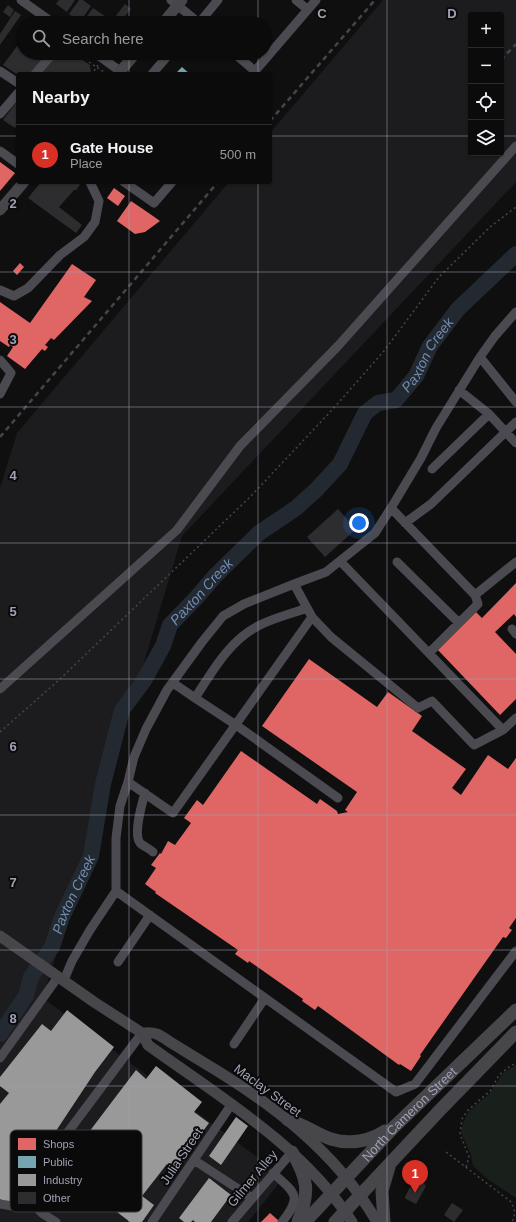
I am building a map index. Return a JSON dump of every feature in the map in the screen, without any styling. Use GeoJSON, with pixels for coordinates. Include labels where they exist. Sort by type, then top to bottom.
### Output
{"type":"FeatureCollection","features":[{"type":"Feature","properties":{"kind":"highway","name":"North Cameron Street"},"geometry":{"type":"LineString","coordinates":[[305,1222],[394,1127],[516,1010]]}},
{"type":"Feature","properties":{"kind":"highway","name":"North Cameron Street"},"geometry":{"type":"LineString","coordinates":[[335,1222],[348,1217],[360,1196],[516,1032]]}},
{"type":"Feature","properties":{"kind":"highway"},"geometry":{"type":"LineString","coordinates":[[288,1120],[299,1123],[331,1139],[347,1142],[370,1139],[394,1127]]}},
{"type":"Feature","properties":{"kind":"highway"},"geometry":{"type":"LineString","coordinates":[[292,1152],[302,1169],[306,1187],[304,1206],[298,1222]]}},
{"type":"Feature","properties":{"kind":"highway"},"geometry":{"type":"LineString","coordinates":[[384,1222],[382,1191],[385,1176],[390,1163]]}},
{"type":"Feature","properties":{"kind":"main road"},"geometry":{"type":"LineString","coordinates":[[168,16],[177,2]]}},
{"type":"Feature","properties":{"kind":"main road"},"geometry":{"type":"LineString","coordinates":[[119,72],[130,60]]}},
{"type":"Feature","properties":{"kind":"main road"},"geometry":{"type":"LineString","coordinates":[[0,210],[22,184]]}},
{"type":"Feature","properties":{"kind":"main road","name":"Maclay Street"},"geometry":{"type":"LineString","coordinates":[[0,936],[94,1002],[142,1033],[156,1034],[240,1085],[288,1120],[316,1146],[346,1178],[377,1222]]}},
{"type":"Feature","properties":{"kind":"main road","name":"Maclay Street"},"geometry":{"type":"LineString","coordinates":[[142,1033],[148,1045],[268,1132],[292,1152],[312,1171],[348,1217]]}},
{"type":"Feature","properties":{"kind":"street"},"geometry":{"type":"LineString","coordinates":[[21,0],[43,16]]}},
{"type":"Feature","properties":{"kind":"street"},"geometry":{"type":"LineString","coordinates":[[205,16],[218,0]]}},
{"type":"Feature","properties":{"kind":"street"},"geometry":{"type":"LineString","coordinates":[[296,0],[308,9]]}},
{"type":"Feature","properties":{"kind":"street"},"geometry":{"type":"LineString","coordinates":[[272,51],[316,0]]}},
{"type":"Feature","properties":{"kind":"street"},"geometry":{"type":"LineString","coordinates":[[177,2],[192,16]]}},
{"type":"Feature","properties":{"kind":"street"},"geometry":{"type":"LineString","coordinates":[[37,72],[47,60]]}},
{"type":"Feature","properties":{"kind":"street"},"geometry":{"type":"LineString","coordinates":[[104,60],[119,72]]}},
{"type":"Feature","properties":{"kind":"street"},"geometry":{"type":"LineString","coordinates":[[154,72],[164,60]]}},
{"type":"Feature","properties":{"kind":"street"},"geometry":{"type":"LineString","coordinates":[[242,60],[255,71],[264,60]]}},
{"type":"Feature","properties":{"kind":"street"},"geometry":{"type":"LineString","coordinates":[[0,71],[16,82]]}},
{"type":"Feature","properties":{"kind":"street"},"geometry":{"type":"LineString","coordinates":[[0,114],[16,96]]}},
{"type":"Feature","properties":{"kind":"street"},"geometry":{"type":"LineString","coordinates":[[0,689],[177,530],[240,446],[338,346],[516,146]]}},
{"type":"Feature","properties":{"kind":"street"},"geometry":{"type":"LineString","coordinates":[[0,151],[16,163]]}},
{"type":"Feature","properties":{"kind":"street"},"geometry":{"type":"LineString","coordinates":[[0,290],[14,296],[28,288],[60,255],[84,237],[95,222],[99,201],[91,184]]}},
{"type":"Feature","properties":{"kind":"street"},"geometry":{"type":"LineString","coordinates":[[127,184],[154,203],[170,184]]}},
{"type":"Feature","properties":{"kind":"street"},"geometry":{"type":"LineString","coordinates":[[0,1058],[61,978],[116,891],[116,838],[120,806],[134,757],[146,729],[172,683],[223,616],[244,604],[326,572],[375,533],[480,357],[495,336],[516,312]]}},
{"type":"Feature","properties":{"kind":"street"},"geometry":{"type":"LineString","coordinates":[[480,357],[516,402]]}},
{"type":"Feature","properties":{"kind":"street"},"geometry":{"type":"LineString","coordinates":[[0,360],[11,373],[0,394]]}},
{"type":"Feature","properties":{"kind":"street"},"geometry":{"type":"LineString","coordinates":[[460,390],[489,414],[516,443]]}},
{"type":"Feature","properties":{"kind":"street"},"geometry":{"type":"LineString","coordinates":[[432,469],[489,414]]}},
{"type":"Feature","properties":{"kind":"street"},"geometry":{"type":"LineString","coordinates":[[405,523],[431,504],[516,422]]}},
{"type":"Feature","properties":{"kind":"street"},"geometry":{"type":"LineString","coordinates":[[391,508],[475,594],[478,604],[429,653]]}},
{"type":"Feature","properties":{"kind":"street"},"geometry":{"type":"LineString","coordinates":[[340,561],[503,730]]}},
{"type":"Feature","properties":{"kind":"street"},"geometry":{"type":"LineString","coordinates":[[397,562],[459,623]]}},
{"type":"Feature","properties":{"kind":"street"},"geometry":{"type":"LineString","coordinates":[[475,594],[516,562]]}},
{"type":"Feature","properties":{"kind":"street"},"geometry":{"type":"LineString","coordinates":[[294,584],[312,617],[331,637],[418,708],[432,701],[474,745],[503,730],[516,718]]}},
{"type":"Feature","properties":{"kind":"street"},"geometry":{"type":"LineString","coordinates":[[195,698],[220,660],[240,638],[258,626],[307,608]]}},
{"type":"Feature","properties":{"kind":"street"},"geometry":{"type":"LineString","coordinates":[[128,782],[173,813],[312,617]]}},
{"type":"Feature","properties":{"kind":"street"},"geometry":{"type":"LineString","coordinates":[[172,683],[236,725],[338,798]]}},
{"type":"Feature","properties":{"kind":"street"},"geometry":{"type":"LineString","coordinates":[[145,794],[138,818],[138,836],[140,843],[153,852]]}},
{"type":"Feature","properties":{"kind":"street"},"geometry":{"type":"LineString","coordinates":[[116,891],[396,1092],[415,1084],[516,951]]}},
{"type":"Feature","properties":{"kind":"street"},"geometry":{"type":"LineString","coordinates":[[118,962],[150,915]]}},
{"type":"Feature","properties":{"kind":"street"},"geometry":{"type":"LineString","coordinates":[[234,1044],[265,998]]}},
{"type":"Feature","properties":{"kind":"street"},"geometry":{"type":"LineString","coordinates":[[69,1130],[142,1033]]}},
{"type":"Feature","properties":{"kind":"street"},"geometry":{"type":"LineString","coordinates":[[500,1048],[516,1039]]}},
{"type":"Feature","properties":{"kind":"street","name":"Julia Street"},"geometry":{"type":"LineString","coordinates":[[152,1222],[231,1105]]}},
{"type":"Feature","properties":{"kind":"street","name":"Gilmer Alley"},"geometry":{"type":"LineString","coordinates":[[232,1222],[292,1152]]}},
{"type":"Feature","properties":{"kind":"street"},"geometry":{"type":"LineString","coordinates":[[194,1160],[252,1198]]}},
{"type":"Feature","properties":{"kind":"street"},"geometry":{"type":"LineString","coordinates":[[273,1173],[292,1191],[295,1197],[291,1211],[282,1222]]}},
{"type":"Feature","properties":{"kind":"street"},"geometry":{"type":"LineString","coordinates":[[0,1204],[10,1206]]}},
{"type":"Feature","properties":{"kind":"street"},"geometry":{"type":"LineString","coordinates":[[41,1212],[56,1222]]}},
{"type":"Feature","properties":{"kind":"path"},"geometry":{"type":"LineString","coordinates":[[89,62],[104,72]]}},
{"type":"Feature","properties":{"kind":"path"},"geometry":{"type":"LineString","coordinates":[[93,72],[99,64]]}},
{"type":"Feature","properties":{"kind":"path"},"geometry":{"type":"LineString","coordinates":[[0,732],[59,680],[251,496],[332,410],[384,351],[439,277],[490,227],[516,207]]}},
{"type":"Feature","properties":{"kind":"path"},"geometry":{"type":"LineString","coordinates":[[466,1167],[469,1157],[460,1134],[462,1119],[468,1110],[490,1091],[499,1075],[516,1063]]}},
{"type":"Feature","properties":{"kind":"path"},"geometry":{"type":"LineString","coordinates":[[446,1152],[510,1201],[515,1210],[515,1215],[512,1222]]}},
{"type":"Feature","properties":{"kind":"shaded area"},"geometry":{"type":"Polygon","coordinates":[[[383,0],[516,0],[516,182],[182,536],[43,998],[284,1177],[248,1222],[0,1222],[0,488],[17,433],[227,184],[272,184],[272,131],[383,0]]]}},
{"type":"Feature","properties":{"kind":"shaded area"},"geometry":{"type":"Polygon","coordinates":[[[516,1065],[516,1198],[489,1180],[473,1166],[471,1155],[461,1130],[469,1111],[489,1094],[503,1073],[516,1065]]]}},
{"type":"Feature","properties":{"kind":"building: Shops"},"geometry":{"type":"Polygon","coordinates":[[[0,162],[15,173],[0,191],[0,162]]]}},
{"type":"Feature","properties":{"kind":"building: Shops"},"geometry":{"type":"Polygon","coordinates":[[[114,188],[125,196],[118,206],[107,198],[114,188]]]}},
{"type":"Feature","properties":{"kind":"building: Shops"},"geometry":{"type":"Polygon","coordinates":[[[131,201],[160,221],[145,232],[135,234],[117,221],[131,201]]]}},
{"type":"Feature","properties":{"kind":"building: Shops"},"geometry":{"type":"Polygon","coordinates":[[[20,263],[24,267],[17,275],[13,271],[20,263]]]}},
{"type":"Feature","properties":{"kind":"building: Shops"},"geometry":{"type":"Polygon","coordinates":[[[72,264],[96,280],[84,297],[92,301],[54,340],[51,338],[45,345],[48,347],[45,351],[42,349],[25,369],[7,356],[13,347],[10,345],[9,347],[0,341],[0,302],[30,323],[72,264]]]}},
{"type":"Feature","properties":{"kind":"building: Shops"},"geometry":{"type":"Polygon","coordinates":[[[516,583],[516,617],[514,614],[495,632],[516,654],[516,699],[500,715],[437,649],[476,612],[482,618],[516,583]]]}},
{"type":"Feature","properties":{"kind":"building: Shops"},"geometry":{"type":"Polygon","coordinates":[[[309,659],[377,707],[388,692],[422,716],[412,731],[466,769],[452,788],[461,795],[488,755],[508,769],[516,758],[516,918],[509,928],[512,930],[506,938],[503,937],[420,1055],[421,1056],[411,1071],[400,1064],[399,1065],[318,1006],[315,1010],[302,1001],[303,999],[249,961],[248,963],[235,954],[238,950],[155,893],[156,892],[145,884],[156,868],[151,865],[160,853],[161,854],[168,841],[175,845],[191,823],[184,818],[197,800],[203,805],[241,751],[317,804],[320,799],[337,811],[338,814],[348,812],[345,810],[357,792],[262,726],[309,659]]]}},
{"type":"Feature","properties":{"kind":"building: Shops"},"geometry":{"type":"Polygon","coordinates":[[[270,1213],[279,1221],[261,1222],[270,1213]]]}},
{"type":"Feature","properties":{"kind":"building: Public"},"geometry":{"type":"Polygon","coordinates":[[[182,67],[188,72],[177,72],[182,67]]]}},
{"type":"Feature","properties":{"kind":"building: Industry"},"geometry":{"type":"Polygon","coordinates":[[[67,1010],[114,1047],[95,1072],[57,1130],[10,1130],[10,1200],[7,1205],[0,1199],[0,1104],[9,1093],[0,1086],[0,1077],[42,1024],[51,1031],[67,1010]]]}},
{"type":"Feature","properties":{"kind":"building: Industry"},"geometry":{"type":"Polygon","coordinates":[[[156,1066],[202,1102],[194,1112],[209,1123],[174,1170],[167,1164],[142,1196],[142,1130],[91,1130],[136,1070],[146,1079],[156,1066]]]}},
{"type":"Feature","properties":{"kind":"building: Industry"},"geometry":{"type":"Polygon","coordinates":[[[236,1117],[248,1126],[221,1165],[209,1156],[236,1117]]]}},
{"type":"Feature","properties":{"kind":"building: Industry"},"geometry":{"type":"Polygon","coordinates":[[[209,1178],[231,1195],[211,1222],[195,1222],[193,1220],[191,1222],[184,1222],[179,1218],[209,1178]]]}},
{"type":"Feature","properties":{"kind":"building: Industry"},"geometry":{"type":"Polygon","coordinates":[[[142,1196],[154,1205],[142,1222],[130,1222],[117,1212],[142,1212],[142,1196]]]}},
{"type":"Feature","properties":{"kind":"building: Other"},"geometry":{"type":"Polygon","coordinates":[[[59,0],[75,0],[67,12],[56,4],[59,0]]]}},
{"type":"Feature","properties":{"kind":"building: Other"},"geometry":{"type":"Polygon","coordinates":[[[79,0],[83,0],[91,6],[84,16],[72,16],[69,14],[79,0]]]}},
{"type":"Feature","properties":{"kind":"building: Other"},"geometry":{"type":"Polygon","coordinates":[[[125,4],[131,9],[125,16],[116,16],[125,4]]]}},
{"type":"Feature","properties":{"kind":"building: Other"},"geometry":{"type":"Polygon","coordinates":[[[8,5],[14,10],[10,17],[3,12],[8,5]]]}},
{"type":"Feature","properties":{"kind":"building: Other"},"geometry":{"type":"Polygon","coordinates":[[[93,8],[105,16],[87,16],[93,8]]]}},
{"type":"Feature","properties":{"kind":"building: Other"},"geometry":{"type":"Polygon","coordinates":[[[15,11],[21,15],[16,16],[16,22],[0,45],[0,34],[15,11]]]}},
{"type":"Feature","properties":{"kind":"building: Other"},"geometry":{"type":"Polygon","coordinates":[[[16,47],[16,60],[42,60],[33,72],[16,72],[16,74],[3,65],[16,47]]]}},
{"type":"Feature","properties":{"kind":"building: Other"},"geometry":{"type":"Polygon","coordinates":[[[50,60],[82,60],[90,65],[91,72],[41,72],[50,60]]]}},
{"type":"Feature","properties":{"kind":"building: Other"},"geometry":{"type":"Polygon","coordinates":[[[16,103],[15,128],[3,120],[16,103]]]}},
{"type":"Feature","properties":{"kind":"building: Other"},"geometry":{"type":"Polygon","coordinates":[[[39,184],[79,184],[80,185],[76,190],[74,190],[59,207],[82,225],[76,233],[28,198],[39,184]]]}},
{"type":"Feature","properties":{"kind":"building: Other"},"geometry":{"type":"Polygon","coordinates":[[[338,509],[356,529],[325,557],[307,537],[338,509]]]}},
{"type":"Feature","properties":{"kind":"building: Other"},"geometry":{"type":"Polygon","coordinates":[[[421,1181],[426,1186],[416,1204],[405,1197],[410,1187],[414,1189],[417,1182],[420,1183],[421,1181]]]}},
{"type":"Feature","properties":{"kind":"building: Other"},"geometry":{"type":"Polygon","coordinates":[[[452,1203],[463,1210],[454,1222],[444,1215],[452,1203]]]}},
{"type":"Feature","properties":{"kind":"waterway","name":"Paxton Creek"},"geometry":{"type":"LineString","coordinates":[[0,1034],[26,996],[31,977],[52,947],[62,917],[91,856],[103,784],[122,710],[143,682],[163,646],[170,625],[215,576],[259,533],[296,508],[316,490],[340,464],[365,413],[378,403],[396,400],[416,376],[430,346],[458,309],[516,254]]}},
{"type":"Feature","properties":{"kind":"railway"},"geometry":{"type":"LineString","coordinates":[[272,119],[375,0]]}},
{"type":"Feature","properties":{"kind":"railway"},"geometry":{"type":"LineString","coordinates":[[504,57],[516,44]]}},
{"type":"Feature","properties":{"kind":"railway"},"geometry":{"type":"LineString","coordinates":[[0,437],[216,184]]}},
{"type":"Feature","properties":{"kind":"place","name":"Gate House"},"geometry":{"type":"Point","coordinates":[415,1193]}}]}
